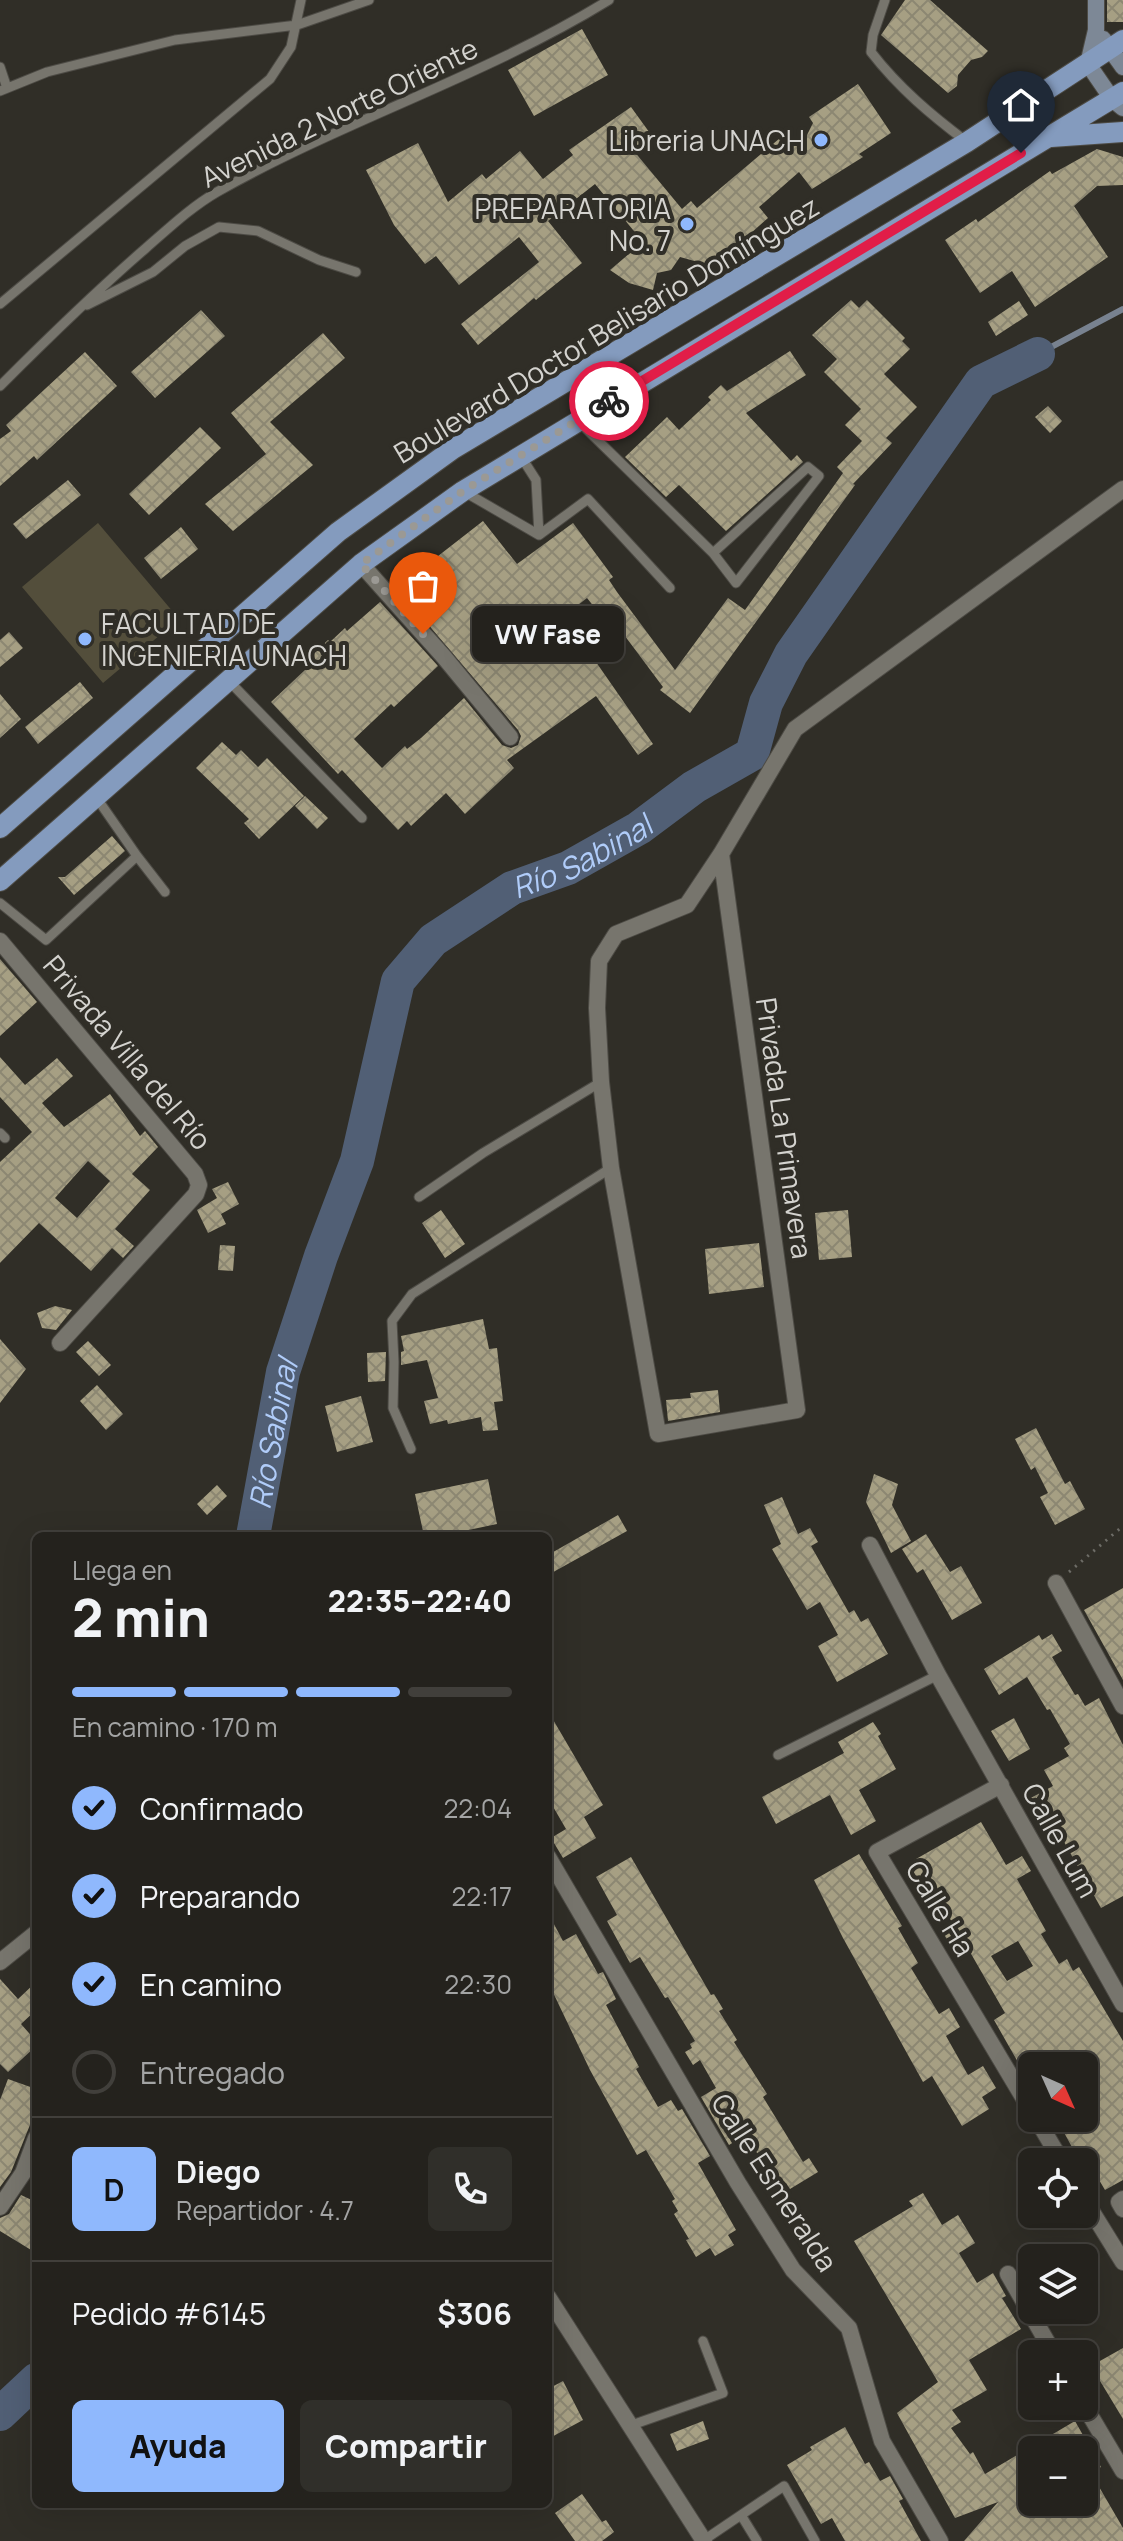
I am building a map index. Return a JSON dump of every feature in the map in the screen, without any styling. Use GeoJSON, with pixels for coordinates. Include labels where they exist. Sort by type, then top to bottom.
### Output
{"type":"FeatureCollection","features":[{"type":"Feature","properties":{"kind":"main road"},"geometry":{"type":"LineString","coordinates":[[0,881],[361,564],[463,491],[1047,137],[1119,99],[1088,64],[1096,30],[1096,0]]}},
{"type":"Feature","properties":{"kind":"main road"},"geometry":{"type":"LineString","coordinates":[[1096,30],[1117,44],[1123,67]]}},
{"type":"Feature","properties":{"kind":"main road","name":"Boulevard Doctor Belisario Domínguez"},"geometry":{"type":"LineString","coordinates":[[0,828],[338,532],[453,449],[967,142],[1117,44]]}},
{"type":"Feature","properties":{"kind":"main road"},"geometry":{"type":"LineString","coordinates":[[1047,137],[1123,132]]}},
{"type":"Feature","properties":{"kind":"street"},"geometry":{"type":"LineString","coordinates":[[611,1168],[601,1082],[597,1008],[599,961],[616,934],[687,905],[795,729],[1123,489]]}},
{"type":"Feature","properties":{"kind":"street"},"geometry":{"type":"LineString","coordinates":[[361,564],[510,737]]}},
{"type":"Feature","properties":{"kind":"street","name":"Privada La Primavera"},"geometry":{"type":"LineString","coordinates":[[611,1168],[658,1434],[797,1410],[721,854]]}},
{"type":"Feature","properties":{"kind":"street","name":"Privada Villa del Río"},"geometry":{"type":"LineString","coordinates":[[0,941],[195,1174],[199,1185],[196,1194],[60,1343]]}},
{"type":"Feature","properties":{"kind":"street","name":"Calle Lum"},"geometry":{"type":"LineString","coordinates":[[870,1545],[938,1675],[1123,2004]]}},
{"type":"Feature","properties":{"kind":"street"},"geometry":{"type":"LineString","coordinates":[[1056,1583],[1123,1706]]}},
{"type":"Feature","properties":{"kind":"street","name":"Calle Ha"},"geometry":{"type":"LineString","coordinates":[[1001,1785],[877,1852],[1018,2089]]}},
{"type":"Feature","properties":{"kind":"street","name":"Calle Esmeralda"},"geometry":{"type":"LineString","coordinates":[[552,1864],[738,2183],[793,2270],[849,2328],[882,2441],[940,2541]]}},
{"type":"Feature","properties":{"kind":"street"},"geometry":{"type":"LineString","coordinates":[[0,1962],[32,1936]]}},
{"type":"Feature","properties":{"kind":"street"},"geometry":{"type":"LineString","coordinates":[[0,2207],[23,2173],[32,2149]]}},
{"type":"Feature","properties":{"kind":"street"},"geometry":{"type":"LineString","coordinates":[[1098,2222],[1121,2254]]}},
{"type":"Feature","properties":{"kind":"street"},"geometry":{"type":"LineString","coordinates":[[1008,2274],[1046,2340]]}},
{"type":"Feature","properties":{"kind":"street"},"geometry":{"type":"LineString","coordinates":[[552,2303],[704,2540]]}},
{"type":"Feature","properties":{"kind":"street"},"geometry":{"type":"LineString","coordinates":[[1093,2420],[1123,2471]]}},
{"type":"Feature","properties":{"kind":"lane"},"geometry":{"type":"LineString","coordinates":[[0,304],[270,79],[291,47],[301,0]]}},
{"type":"Feature","properties":{"kind":"lane"},"geometry":{"type":"LineString","coordinates":[[0,67],[3,89],[47,72],[175,40],[297,25],[369,0]]}},
{"type":"Feature","properties":{"kind":"lane","name":"Avenida 2 Norte Oriente"},"geometry":{"type":"LineString","coordinates":[[0,386],[76,310],[170,227],[214,193],[350,124],[570,25],[609,0]]}},
{"type":"Feature","properties":{"kind":"lane"},"geometry":{"type":"LineString","coordinates":[[885,0],[873,35],[871,52],[921,107],[967,142]]}},
{"type":"Feature","properties":{"kind":"lane"},"geometry":{"type":"LineString","coordinates":[[76,310],[153,272],[185,246],[219,227],[258,231],[319,260],[356,272]]}},
{"type":"Feature","properties":{"kind":"lane"},"geometry":{"type":"LineString","coordinates":[[577,420],[713,553],[736,583],[819,476],[808,467],[713,553]]}},
{"type":"Feature","properties":{"kind":"lane"},"geometry":{"type":"LineString","coordinates":[[520,455],[536,480],[539,535]]}},
{"type":"Feature","properties":{"kind":"lane"},"geometry":{"type":"LineString","coordinates":[[463,491],[539,535]]}},
{"type":"Feature","properties":{"kind":"lane"},"geometry":{"type":"LineString","coordinates":[[539,535],[588,499],[670,588]]}},
{"type":"Feature","properties":{"kind":"lane"},"geometry":{"type":"LineString","coordinates":[[228,680],[362,818]]}},
{"type":"Feature","properties":{"kind":"lane"},"geometry":{"type":"LineString","coordinates":[[96,797],[165,892]]}},
{"type":"Feature","properties":{"kind":"lane"},"geometry":{"type":"LineString","coordinates":[[0,903],[46,940],[137,856]]}},
{"type":"Feature","properties":{"kind":"lane"},"geometry":{"type":"LineString","coordinates":[[419,1197],[483,1153],[601,1082]]}},
{"type":"Feature","properties":{"kind":"lane"},"geometry":{"type":"LineString","coordinates":[[411,1449],[393,1408],[392,1321],[412,1294],[611,1168]]}},
{"type":"Feature","properties":{"kind":"lane"},"geometry":{"type":"LineString","coordinates":[[778,1755],[938,1675]]}},
{"type":"Feature","properties":{"kind":"lane"},"geometry":{"type":"LineString","coordinates":[[629,2426],[723,2393],[703,2341]]}},
{"type":"Feature","properties":{"kind":"lane"},"geometry":{"type":"LineString","coordinates":[[704,2540],[784,2486],[815,2541]]}},
{"type":"Feature","properties":{"kind":"lane"},"geometry":{"type":"LineString","coordinates":[[741,2515],[757,2541]]}},
{"type":"Feature","properties":{"kind":"path"},"geometry":{"type":"LineString","coordinates":[[1056,1583],[1123,1526]]}},
{"type":"Feature","properties":{"kind":"shaded area"},"geometry":{"type":"Polygon","coordinates":[[[98,523],[179,619],[103,683],[22,587],[98,523]]]}},
{"type":"Feature","properties":{"kind":"building"},"geometry":{"type":"Polygon","coordinates":[[[905,0],[930,0],[988,51],[982,57],[971,60],[958,75],[957,86],[948,93],[881,35],[905,0]]]}},
{"type":"Feature","properties":{"kind":"building"},"geometry":{"type":"Polygon","coordinates":[[[1107,0],[1123,0],[1123,22],[1107,22],[1107,0]]]}},
{"type":"Feature","properties":{"kind":"building"},"geometry":{"type":"Polygon","coordinates":[[[582,29],[608,75],[534,116],[508,70],[582,29]]]}},
{"type":"Feature","properties":{"kind":"building"},"geometry":{"type":"Polygon","coordinates":[[[858,84],[891,133],[859,154],[863,157],[812,189],[799,172],[759,207],[768,218],[733,249],[731,247],[705,264],[680,257],[671,270],[657,273],[653,290],[629,283],[610,270],[643,242],[595,184],[548,221],[582,263],[478,345],[461,324],[539,262],[519,237],[459,285],[436,256],[425,264],[394,225],[366,170],[418,143],[448,202],[482,174],[486,179],[520,151],[543,179],[573,155],[569,150],[631,107],[652,136],[633,150],[682,209],[691,201],[697,208],[786,133],[800,149],[813,123],[809,117],[858,84]]]}},
{"type":"Feature","properties":{"kind":"building"},"geometry":{"type":"Polygon","coordinates":[[[1097,149],[1123,157],[1123,185],[1097,186],[1074,206],[1108,257],[1035,307],[1012,271],[980,293],[945,240],[976,219],[978,222],[1050,171],[1052,174],[1097,149]]]}},
{"type":"Feature","properties":{"kind":"building"},"geometry":{"type":"Polygon","coordinates":[[[851,300],[859,308],[867,300],[905,338],[902,341],[910,349],[884,374],[917,407],[886,438],[892,443],[853,484],[690,713],[660,690],[663,687],[601,604],[595,608],[587,598],[564,616],[653,744],[638,755],[596,696],[507,760],[514,768],[465,814],[446,793],[411,826],[407,821],[398,830],[342,770],[338,774],[271,702],[306,669],[302,665],[328,640],[330,642],[345,628],[347,631],[380,602],[438,666],[354,739],[382,768],[405,746],[407,749],[421,738],[464,698],[502,745],[511,748],[518,745],[521,736],[518,730],[397,588],[483,521],[517,564],[573,523],[613,577],[609,580],[617,592],[675,670],[728,598],[745,610],[843,473],[837,467],[862,441],[845,425],[861,409],[824,372],[837,359],[812,335],[851,300]]]}},
{"type":"Feature","properties":{"kind":"building"},"geometry":{"type":"Polygon","coordinates":[[[1019,301],[1028,315],[996,336],[988,322],[1019,301]]]}},
{"type":"Feature","properties":{"kind":"building"},"geometry":{"type":"Polygon","coordinates":[[[201,310],[225,336],[155,398],[131,372],[201,310]]]}},
{"type":"Feature","properties":{"kind":"building"},"geometry":{"type":"Polygon","coordinates":[[[323,333],[345,358],[270,422],[313,465],[233,531],[205,504],[266,454],[231,413],[323,333]]]}},
{"type":"Feature","properties":{"kind":"building"},"geometry":{"type":"Polygon","coordinates":[[[790,351],[806,375],[746,413],[791,461],[797,455],[803,462],[726,531],[679,485],[666,497],[625,457],[667,417],[679,430],[711,400],[708,397],[721,385],[727,391],[790,351]]]}},
{"type":"Feature","properties":{"kind":"building"},"geometry":{"type":"Polygon","coordinates":[[[85,352],[117,386],[37,460],[34,456],[0,486],[0,439],[11,431],[6,425],[85,352]]]}},
{"type":"Feature","properties":{"kind":"building"},"geometry":{"type":"Polygon","coordinates":[[[1048,406],[1062,421],[1050,433],[1035,417],[1048,406]]]}},
{"type":"Feature","properties":{"kind":"building"},"geometry":{"type":"Polygon","coordinates":[[[200,427],[221,448],[149,515],[129,494],[200,427]]]}},
{"type":"Feature","properties":{"kind":"building"},"geometry":{"type":"Polygon","coordinates":[[[68,480],[81,495],[26,539],[13,524],[68,480]]]}},
{"type":"Feature","properties":{"kind":"building"},"geometry":{"type":"Polygon","coordinates":[[[181,527],[198,549],[161,579],[144,558],[181,527]]]}},
{"type":"Feature","properties":{"kind":"building"},"geometry":{"type":"Polygon","coordinates":[[[9,632],[23,648],[0,667],[0,640],[9,632]]]}},
{"type":"Feature","properties":{"kind":"building"},"geometry":{"type":"Polygon","coordinates":[[[80,682],[93,698],[38,744],[25,727],[80,682]]]}},
{"type":"Feature","properties":{"kind":"building"},"geometry":{"type":"Polygon","coordinates":[[[0,694],[21,719],[0,738],[0,694]]]}},
{"type":"Feature","properties":{"kind":"building"},"geometry":{"type":"Polygon","coordinates":[[[222,742],[236,755],[241,750],[258,767],[267,758],[304,796],[259,839],[244,823],[249,819],[196,768],[222,742]]]}},
{"type":"Feature","properties":{"kind":"building"},"geometry":{"type":"Polygon","coordinates":[[[305,796],[328,818],[317,829],[295,806],[305,796]]]}},
{"type":"Feature","properties":{"kind":"building"},"geometry":{"type":"Polygon","coordinates":[[[112,836],[125,851],[74,895],[58,877],[65,877],[112,836]]]}},
{"type":"Feature","properties":{"kind":"building"},"geometry":{"type":"Polygon","coordinates":[[[0,959],[37,1002],[0,1036],[0,959]]]}},
{"type":"Feature","properties":{"kind":"building"},"geometry":{"type":"Polygon","coordinates":[[[0,1057],[25,1085],[57,1058],[73,1076],[42,1103],[64,1127],[110,1094],[140,1136],[145,1131],[158,1147],[132,1174],[150,1190],[115,1229],[134,1246],[123,1258],[112,1248],[91,1271],[39,1223],[0,1263],[0,1162],[32,1132],[0,1097],[0,1057]],[[88,1161],[55,1198],[77,1218],[110,1181],[88,1161]]]}},
{"type":"Feature","properties":{"kind":"building"},"geometry":{"type":"Polygon","coordinates":[[[228,1182],[239,1204],[221,1214],[226,1224],[208,1233],[197,1210],[217,1198],[212,1189],[228,1182]]]}},
{"type":"Feature","properties":{"kind":"building"},"geometry":{"type":"Polygon","coordinates":[[[441,1210],[465,1244],[445,1258],[422,1223],[441,1210]]]}},
{"type":"Feature","properties":{"kind":"building"},"geometry":{"type":"Polygon","coordinates":[[[848,1210],[852,1257],[819,1260],[815,1213],[848,1210]]]}},
{"type":"Feature","properties":{"kind":"building"},"geometry":{"type":"Polygon","coordinates":[[[759,1243],[764,1287],[709,1294],[705,1249],[759,1243]]]}},
{"type":"Feature","properties":{"kind":"building"},"geometry":{"type":"Polygon","coordinates":[[[220,1245],[235,1246],[233,1271],[218,1270],[220,1245]]]}},
{"type":"Feature","properties":{"kind":"building"},"geometry":{"type":"Polygon","coordinates":[[[55,1306],[72,1310],[56,1330],[42,1328],[37,1313],[55,1306]]]}},
{"type":"Feature","properties":{"kind":"building"},"geometry":{"type":"Polygon","coordinates":[[[483,1319],[489,1349],[497,1348],[503,1401],[494,1402],[498,1430],[483,1431],[481,1417],[448,1424],[447,1420],[430,1424],[424,1401],[438,1398],[427,1360],[401,1365],[401,1352],[404,1351],[401,1336],[483,1319]]]}},
{"type":"Feature","properties":{"kind":"building"},"geometry":{"type":"Polygon","coordinates":[[[0,1339],[26,1369],[0,1403],[0,1339]]]}},
{"type":"Feature","properties":{"kind":"building"},"geometry":{"type":"Polygon","coordinates":[[[88,1341],[111,1365],[99,1376],[76,1352],[88,1341]]]}},
{"type":"Feature","properties":{"kind":"building"},"geometry":{"type":"Polygon","coordinates":[[[386,1352],[385,1381],[368,1382],[367,1353],[386,1352]]]}},
{"type":"Feature","properties":{"kind":"building"},"geometry":{"type":"Polygon","coordinates":[[[97,1385],[123,1414],[106,1430],[80,1401],[97,1385]]]}},
{"type":"Feature","properties":{"kind":"building"},"geometry":{"type":"Polygon","coordinates":[[[718,1390],[720,1412],[668,1421],[666,1400],[691,1398],[690,1393],[718,1390]]]}},
{"type":"Feature","properties":{"kind":"building"},"geometry":{"type":"Polygon","coordinates":[[[361,1396],[373,1442],[337,1452],[325,1406],[361,1396]]]}},
{"type":"Feature","properties":{"kind":"building"},"geometry":{"type":"Polygon","coordinates":[[[1036,1428],[1065,1484],[1070,1481],[1085,1509],[1055,1525],[1040,1497],[1048,1493],[1035,1467],[1031,1470],[1015,1439],[1036,1428]]]}},
{"type":"Feature","properties":{"kind":"building"},"geometry":{"type":"Polygon","coordinates":[[[874,1474],[898,1484],[892,1505],[911,1541],[891,1553],[866,1502],[874,1474]]]}},
{"type":"Feature","properties":{"kind":"building"},"geometry":{"type":"Polygon","coordinates":[[[488,1479],[497,1524],[459,1532],[423,1532],[415,1494],[488,1479]]]}},
{"type":"Feature","properties":{"kind":"building"},"geometry":{"type":"Polygon","coordinates":[[[217,1485],[227,1496],[207,1515],[197,1504],[217,1485]]]}},
{"type":"Feature","properties":{"kind":"building"},"geometry":{"type":"Polygon","coordinates":[[[782,1497],[798,1534],[810,1528],[818,1542],[811,1546],[849,1613],[854,1610],[861,1622],[868,1618],[888,1654],[837,1682],[818,1646],[838,1635],[820,1602],[807,1610],[772,1549],[781,1544],[764,1505],[782,1497]]]}},
{"type":"Feature","properties":{"kind":"building"},"geometry":{"type":"Polygon","coordinates":[[[618,1515],[627,1531],[552,1573],[552,1553],[618,1515]]]}},
{"type":"Feature","properties":{"kind":"building"},"geometry":{"type":"Polygon","coordinates":[[[926,1534],[950,1572],[961,1566],[982,1603],[952,1620],[923,1569],[917,1573],[902,1549],[926,1534]]]}},
{"type":"Feature","properties":{"kind":"building"},"geometry":{"type":"Polygon","coordinates":[[[1123,1588],[1123,1680],[1084,1610],[1123,1588]]]}},
{"type":"Feature","properties":{"kind":"building"},"geometry":{"type":"Polygon","coordinates":[[[1052,1634],[1062,1651],[1052,1657],[1075,1695],[1078,1694],[1085,1706],[1099,1698],[1123,1745],[1123,1896],[1101,1908],[1054,1824],[1043,1830],[1027,1800],[1053,1786],[1044,1770],[1069,1756],[1064,1748],[1070,1744],[1027,1677],[999,1695],[984,1669],[1039,1635],[1042,1640],[1052,1634]]]}},
{"type":"Feature","properties":{"kind":"building"},"geometry":{"type":"Polygon","coordinates":[[[552,1718],[603,1805],[584,1817],[596,1838],[563,1858],[552,1837],[566,1829],[552,1805],[552,1718]]]}},
{"type":"Feature","properties":{"kind":"building"},"geometry":{"type":"Polygon","coordinates":[[[1014,1718],[1030,1749],[1009,1761],[991,1731],[1014,1718]]]}},
{"type":"Feature","properties":{"kind":"building"},"geometry":{"type":"Polygon","coordinates":[[[873,1722],[896,1769],[859,1790],[876,1821],[851,1835],[830,1795],[776,1824],[762,1797],[844,1753],[838,1742],[873,1722]]]}},
{"type":"Feature","properties":{"kind":"building"},"geometry":{"type":"Polygon","coordinates":[[[981,1822],[1006,1865],[1022,1856],[1031,1871],[1017,1879],[1046,1931],[1041,1934],[1059,1964],[1067,1959],[1073,1971],[1079,1967],[1123,2041],[1123,2180],[1105,2190],[1098,2178],[1098,2148],[1072,2148],[1064,2132],[1098,2132],[1098,2052],[1018,2052],[1018,2062],[994,2020],[1005,2013],[966,1945],[954,1952],[941,1929],[952,1922],[925,1881],[920,1884],[909,1863],[981,1822]],[[1018,1941],[991,1956],[1007,1981],[1033,1966],[1018,1941]]]}},
{"type":"Feature","properties":{"kind":"building"},"geometry":{"type":"Polygon","coordinates":[[[859,1854],[902,1926],[898,1928],[918,1963],[911,1968],[939,2014],[949,2008],[960,2027],[946,2036],[968,2075],[983,2066],[996,2088],[982,2097],[989,2109],[962,2126],[932,2076],[923,2082],[814,1880],[859,1854]]]}},
{"type":"Feature","properties":{"kind":"building"},"geometry":{"type":"Polygon","coordinates":[[[631,1857],[711,1995],[714,1994],[723,2009],[719,2011],[737,2040],[734,2042],[767,2094],[763,2097],[803,2162],[809,2158],[818,2172],[790,2189],[786,2183],[780,2187],[745,2135],[729,2145],[701,2097],[716,2088],[700,2060],[693,2065],[685,2052],[692,2048],[690,2044],[695,2041],[640,1957],[630,1963],[607,1921],[617,1915],[596,1877],[631,1857]]]}},
{"type":"Feature","properties":{"kind":"building"},"geometry":{"type":"Polygon","coordinates":[[[552,1920],[563,1941],[576,1934],[598,1974],[603,1972],[616,1999],[606,2005],[658,2107],[671,2100],[678,2111],[682,2109],[710,2156],[698,2163],[736,2230],[728,2235],[734,2245],[715,2256],[710,2248],[696,2257],[674,2214],[678,2211],[672,2201],[675,2199],[646,2150],[637,2155],[590,2070],[552,1990],[552,1920]]]}},
{"type":"Feature","properties":{"kind":"building"},"geometry":{"type":"Polygon","coordinates":[[[0,1979],[18,1999],[32,1986],[32,2014],[21,2024],[32,2036],[32,2050],[8,2072],[0,2064],[0,1979]]]}},
{"type":"Feature","properties":{"kind":"building"},"geometry":{"type":"Polygon","coordinates":[[[8,2079],[32,2088],[32,2120],[11,2172],[0,2187],[0,2100],[8,2079]]]}},
{"type":"Feature","properties":{"kind":"building"},"geometry":{"type":"Polygon","coordinates":[[[923,2193],[942,2225],[958,2215],[975,2243],[959,2253],[977,2283],[993,2273],[1006,2296],[1002,2298],[1021,2329],[969,2360],[987,2390],[952,2410],[961,2422],[951,2428],[970,2454],[973,2452],[985,2474],[1018,2455],[1018,2516],[1098,2516],[1098,2485],[1123,2528],[1123,2541],[964,2541],[998,2502],[955,2518],[897,2413],[938,2382],[854,2241],[913,2206],[909,2201],[923,2193]]]}},
{"type":"Feature","properties":{"kind":"building"},"geometry":{"type":"Polygon","coordinates":[[[21,2195],[32,2200],[32,2251],[0,2231],[0,2218],[9,2214],[21,2195]]]}},
{"type":"Feature","properties":{"kind":"building"},"geometry":{"type":"Polygon","coordinates":[[[1123,2348],[1123,2419],[1098,2378],[1098,2362],[1123,2348]]]}},
{"type":"Feature","properties":{"kind":"building"},"geometry":{"type":"Polygon","coordinates":[[[563,2381],[583,2420],[552,2437],[552,2387],[563,2381]]]}},
{"type":"Feature","properties":{"kind":"building"},"geometry":{"type":"Polygon","coordinates":[[[703,2421],[709,2439],[677,2451],[670,2434],[703,2421]]]}},
{"type":"Feature","properties":{"kind":"building"},"geometry":{"type":"Polygon","coordinates":[[[1075,2421],[1083,2436],[1050,2436],[1075,2421]]]}},
{"type":"Feature","properties":{"kind":"building"},"geometry":{"type":"Polygon","coordinates":[[[845,2427],[865,2464],[869,2462],[880,2481],[890,2476],[903,2499],[899,2501],[921,2541],[845,2541],[832,2518],[821,2524],[787,2465],[812,2450],[810,2447],[845,2427]]]}},
{"type":"Feature","properties":{"kind":"building"},"geometry":{"type":"Polygon","coordinates":[[[582,2494],[602,2522],[606,2520],[614,2532],[602,2541],[575,2541],[555,2513],[582,2494]]]}},
{"type":"Feature","properties":{"kind":"waterway","name":"Río Sabinal"},"geometry":{"type":"LineString","coordinates":[[1038,354],[1123,309]]}},
{"type":"Feature","properties":{"kind":"waterway","name":"Río Sabinal"},"geometry":{"type":"LineString","coordinates":[[254,1532],[283,1372],[321,1256],[357,1161],[398,981],[433,940],[512,888],[568,868],[639,828],[694,787],[752,754],[766,703],[791,654],[981,382],[1038,354]]}},
{"type":"Feature","properties":{"kind":"waterway","name":"Río Sabinal"},"geometry":{"type":"LineString","coordinates":[[0,2414],[32,2384]]}},
{"type":"Feature","properties":{"kind":"way so far"},"geometry":{"type":"LineString","coordinates":[[423,634],[361,564],[463,491],[609,401]]}},
{"type":"Feature","properties":{"kind":"place","name":"Libreria UNACH"},"geometry":{"type":"Point","coordinates":[821,140]}},
{"type":"Feature","properties":{"kind":"place","name":"PREPARATORIA No. 7"},"geometry":{"type":"Point","coordinates":[687,224]}},
{"type":"Feature","properties":{"kind":"place","name":"VW Fase"},"geometry":{"type":"Point","coordinates":[423,634]}},
{"type":"Feature","properties":{"kind":"place","name":"FACULTAD DE INGENIERIA UNACH"},"geometry":{"type":"Point","coordinates":[85,639]}},
{"type":"Feature","properties":{"kind":"route"},"geometry":{"type":"LineString","coordinates":[[609,401],[1021,153]]}}]}
